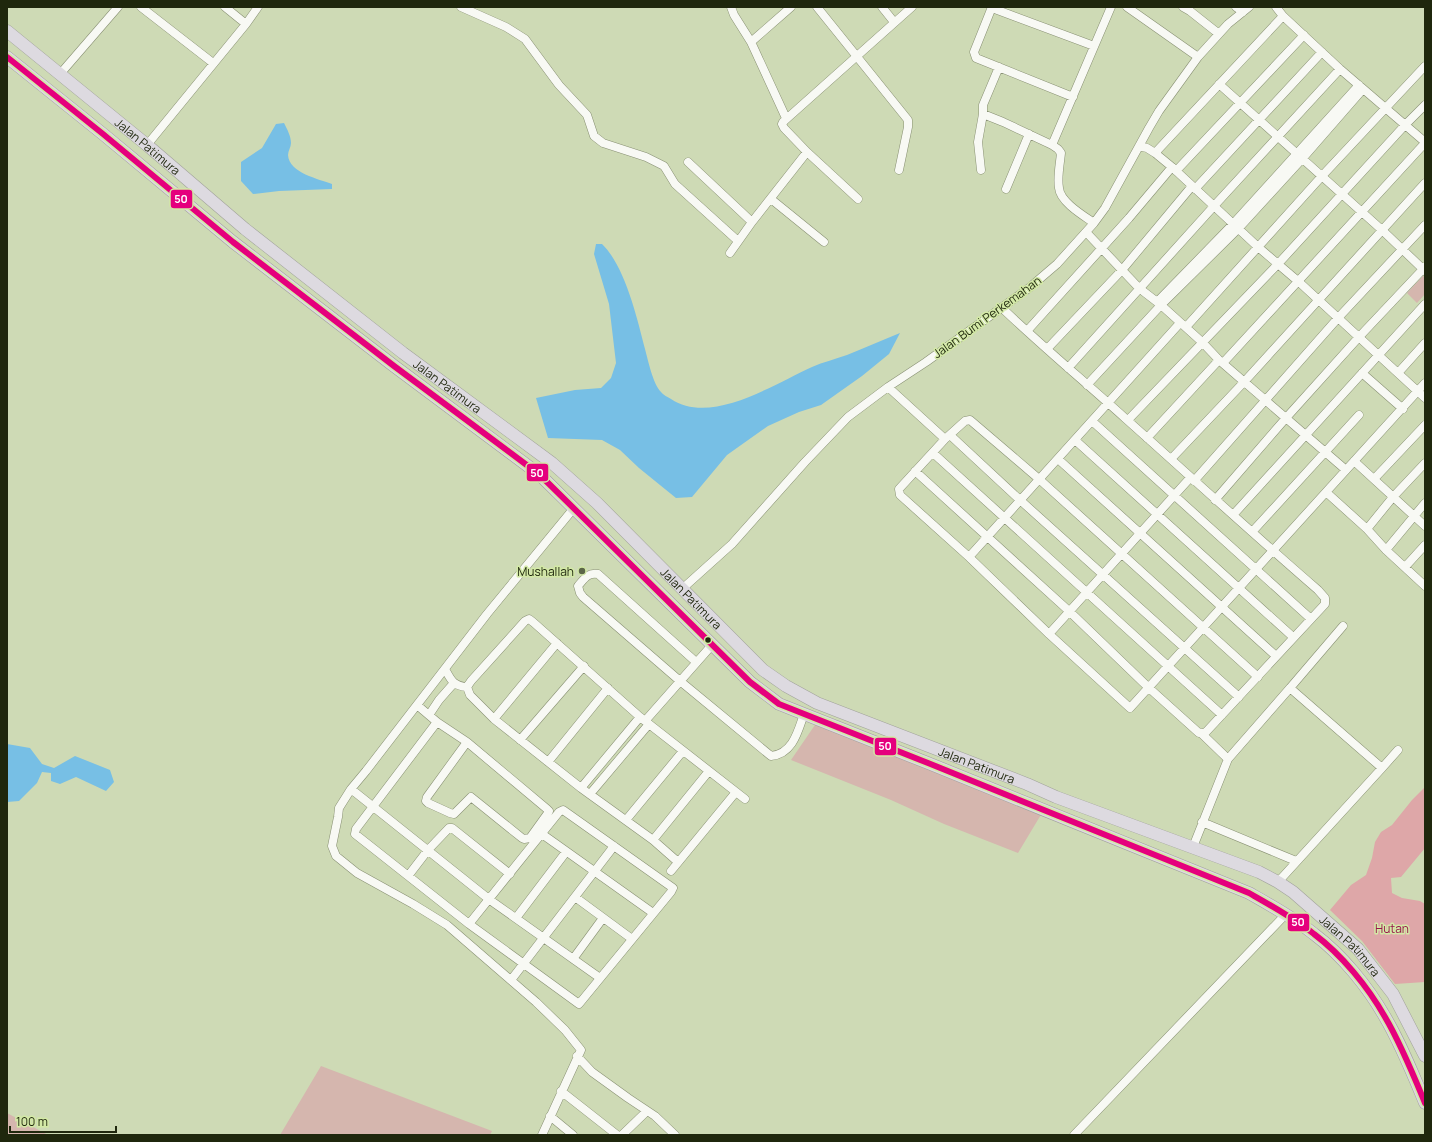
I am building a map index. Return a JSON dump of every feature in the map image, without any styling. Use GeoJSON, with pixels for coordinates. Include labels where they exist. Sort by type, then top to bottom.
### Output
{"type":"FeatureCollection","features":[{"type":"Feature","properties":{"kind":"highway","name":"Jalan Patimura"},"geometry":{"type":"LineString","coordinates":[[7,31],[147,145],[245,228],[385,338],[552,463],[597,503],[763,670],[786,686],[817,704],[1028,784],[1056,797],[1259,872],[1278,882],[1306,903],[1358,949],[1393,994],[1425,1056]]}},
{"type":"Feature","properties":{"kind":"highway","name":"Jalan Patimura"},"geometry":{"type":"LineString","coordinates":[[7,57],[109,138],[233,242],[394,366],[540,475],[750,682],[779,704],[1250,893],[1286,914],[1315,934],[1345,963],[1367,989],[1385,1017],[1404,1054],[1425,1103]]}},
{"type":"Feature","properties":{"kind":"highway"},"geometry":{"type":"LineString","coordinates":[[47,88],[60,74]]}},
{"type":"Feature","properties":{"kind":"highway"},"geometry":{"type":"LineString","coordinates":[[928,763],[934,748]]}},
{"type":"Feature","properties":{"kind":"street"},"geometry":{"type":"LineString","coordinates":[[60,74],[118,7]]}},
{"type":"Feature","properties":{"kind":"street"},"geometry":{"type":"LineString","coordinates":[[141,7],[213,63]]}},
{"type":"Feature","properties":{"kind":"street"},"geometry":{"type":"LineString","coordinates":[[225,7],[246,24]]}},
{"type":"Feature","properties":{"kind":"street"},"geometry":{"type":"LineString","coordinates":[[147,145],[246,24],[258,7]]}},
{"type":"Feature","properties":{"kind":"street"},"geometry":{"type":"LineString","coordinates":[[461,7],[506,28],[525,39],[559,85],[587,115],[594,136],[603,143],[646,157],[664,166],[675,184],[738,241]]}},
{"type":"Feature","properties":{"kind":"street"},"geometry":{"type":"LineString","coordinates":[[731,7],[734,15],[751,42],[786,118]]}},
{"type":"Feature","properties":{"kind":"street"},"geometry":{"type":"LineString","coordinates":[[751,42],[791,7]]}},
{"type":"Feature","properties":{"kind":"street"},"geometry":{"type":"LineString","coordinates":[[818,7],[908,120],[908,127],[899,170]]}},
{"type":"Feature","properties":{"kind":"street"},"geometry":{"type":"LineString","coordinates":[[882,7],[894,22]]}},
{"type":"Feature","properties":{"kind":"street"},"geometry":{"type":"LineString","coordinates":[[858,199],[807,152],[782,124],[786,118],[912,7]]}},
{"type":"Feature","properties":{"kind":"street"},"geometry":{"type":"LineString","coordinates":[[1052,145],[1111,7]]}},
{"type":"Feature","properties":{"kind":"street"},"geometry":{"type":"LineString","coordinates":[[1127,7],[1198,57]]}},
{"type":"Feature","properties":{"kind":"street"},"geometry":{"type":"LineString","coordinates":[[1183,7],[1219,34]]}},
{"type":"Feature","properties":{"kind":"street"},"geometry":{"type":"LineString","coordinates":[[1147,438],[1298,282],[1425,143],[1340,69],[1283,16],[1276,7]]}},
{"type":"Feature","properties":{"kind":"street"},"geometry":{"type":"LineString","coordinates":[[1073,97],[976,58],[974,54],[992,8],[1094,46]]}},
{"type":"Feature","properties":{"kind":"street","name":"Jalan Bumi Perkemahan"},"geometry":{"type":"LineString","coordinates":[[682,589],[732,544],[848,417],[888,387],[1002,308],[1029,288],[1057,264],[1094,223],[1115,192],[1159,111],[1198,57],[1242,9]]}},
{"type":"Feature","properties":{"kind":"street"},"geometry":{"type":"LineString","coordinates":[[1155,153],[1283,16]]}},
{"type":"Feature","properties":{"kind":"street"},"geometry":{"type":"LineString","coordinates":[[1027,331],[1174,169],[1304,34]]}},
{"type":"Feature","properties":{"kind":"street"},"geometry":{"type":"LineString","coordinates":[[1047,349],[1122,270],[1193,188],[1322,52]]}},
{"type":"Feature","properties":{"kind":"street"},"geometry":{"type":"LineString","coordinates":[[969,557],[1108,403],[1258,247],[1425,66]]}},
{"type":"Feature","properties":{"kind":"street"},"geometry":{"type":"LineString","coordinates":[[980,170],[978,142],[983,114],[983,105],[999,67]]}},
{"type":"Feature","properties":{"kind":"street"},"geometry":{"type":"LineString","coordinates":[[1068,368],[1340,69]]}},
{"type":"Feature","properties":{"kind":"street"},"geometry":{"type":"LineString","coordinates":[[1215,500],[1359,337],[1424,269],[1219,84]]}},
{"type":"Feature","properties":{"kind":"street"},"geometry":{"type":"LineString","coordinates":[[1087,385],[1159,304],[1236,226],[1300,157],[1361,87]]}},
{"type":"Feature","properties":{"kind":"street"},"geometry":{"type":"LineString","coordinates":[[1128,420],[1278,264],[1425,105]]}},
{"type":"Feature","properties":{"kind":"street"},"geometry":{"type":"LineString","coordinates":[[983,114],[1029,134],[1058,149],[1061,153],[1058,185],[1060,194],[1074,209],[1094,223]]}},
{"type":"Feature","properties":{"kind":"street"},"geometry":{"type":"LineString","coordinates":[[1006,189],[1029,134]]}},
{"type":"Feature","properties":{"kind":"street"},"geometry":{"type":"LineString","coordinates":[[1139,146],[1147,148],[1155,153],[1174,169],[1193,188],[1425,398]]}},
{"type":"Feature","properties":{"kind":"street"},"geometry":{"type":"LineString","coordinates":[[730,253],[752,222],[807,152]]}},
{"type":"Feature","properties":{"kind":"street"},"geometry":{"type":"LineString","coordinates":[[688,162],[752,222]]}},
{"type":"Feature","properties":{"kind":"street"},"geometry":{"type":"LineString","coordinates":[[1171,459],[1244,382],[1425,183]]}},
{"type":"Feature","properties":{"kind":"street"},"geometry":{"type":"LineString","coordinates":[[771,199],[824,242]]}},
{"type":"Feature","properties":{"kind":"street"},"geometry":{"type":"LineString","coordinates":[[1049,634],[1140,533],[1175,495],[1192,480],[1338,318],[1425,225]]}},
{"type":"Feature","properties":{"kind":"street"},"geometry":{"type":"LineString","coordinates":[[1086,232],[1140,288],[1202,342],[1244,382],[1346,470]]}},
{"type":"Feature","properties":{"kind":"street"},"geometry":{"type":"LineString","coordinates":[[1233,515],[1425,304]]}},
{"type":"Feature","properties":{"kind":"street"},"geometry":{"type":"LineString","coordinates":[[1002,308],[1128,420],[1192,480],[1318,590],[1325,598],[1324,604],[1258,677],[1206,732],[1201,733]]}},
{"type":"Feature","properties":{"kind":"street"},"geometry":{"type":"LineString","coordinates":[[1398,373],[1425,343]]}},
{"type":"Feature","properties":{"kind":"street"},"geometry":{"type":"LineString","coordinates":[[1362,373],[1403,409]]}},
{"type":"Feature","properties":{"kind":"street"},"geometry":{"type":"LineString","coordinates":[[1258,677],[1203,627],[1122,554],[970,420],[965,421],[948,437],[901,486],[899,494],[969,557],[1049,634],[1130,708],[1149,688],[1203,627],[1354,461],[1403,409],[1425,383]]}},
{"type":"Feature","properties":{"kind":"street"},"geometry":{"type":"LineString","coordinates":[[888,387],[1020,500],[1239,697]]}},
{"type":"Feature","properties":{"kind":"street"},"geometry":{"type":"LineString","coordinates":[[1252,532],[1359,415]]}},
{"type":"Feature","properties":{"kind":"street"},"geometry":{"type":"LineString","coordinates":[[1092,421],[1311,619]]}},
{"type":"Feature","properties":{"kind":"street"},"geometry":{"type":"LineString","coordinates":[[1374,479],[1425,425]]}},
{"type":"Feature","properties":{"kind":"street"},"geometry":{"type":"LineString","coordinates":[[1075,440],[1293,637]]}},
{"type":"Feature","properties":{"kind":"street"},"geometry":{"type":"LineString","coordinates":[[933,453],[1222,715]]}},
{"type":"Feature","properties":{"kind":"street"},"geometry":{"type":"LineString","coordinates":[[1058,458],[1276,656]]}},
{"type":"Feature","properties":{"kind":"street"},"geometry":{"type":"LineString","coordinates":[[1354,461],[1425,526]]}},
{"type":"Feature","properties":{"kind":"street"},"geometry":{"type":"LineString","coordinates":[[1367,529],[1393,497],[1425,463]]}},
{"type":"Feature","properties":{"kind":"street"},"geometry":{"type":"LineString","coordinates":[[915,471],[1069,612],[1149,688],[1196,731],[1201,733],[1228,759]]}},
{"type":"Feature","properties":{"kind":"street"},"geometry":{"type":"LineString","coordinates":[[1326,492],[1367,529],[1386,550],[1425,586]]}},
{"type":"Feature","properties":{"kind":"street"},"geometry":{"type":"LineString","coordinates":[[1386,550],[1425,503]]}},
{"type":"Feature","properties":{"kind":"street"},"geometry":{"type":"LineString","coordinates":[[542,1135],[581,1050],[565,1030],[536,1002],[447,925],[357,873],[336,856],[332,846],[339,808],[351,789],[492,608],[574,508]]}},
{"type":"Feature","properties":{"kind":"street"},"geometry":{"type":"LineString","coordinates":[[1405,567],[1425,545]]}},
{"type":"Feature","properties":{"kind":"street"},"geometry":{"type":"LineString","coordinates":[[696,662],[598,574],[588,574],[578,586],[583,597],[680,681],[771,756],[780,755],[796,738],[804,714]]}},
{"type":"Feature","properties":{"kind":"street"},"geometry":{"type":"LineString","coordinates":[[467,687],[526,620],[529,619],[645,721],[745,799]]}},
{"type":"Feature","properties":{"kind":"street"},"geometry":{"type":"LineString","coordinates":[[1193,847],[1228,759],[1343,626]]}},
{"type":"Feature","properties":{"kind":"street"},"geometry":{"type":"LineString","coordinates":[[494,719],[557,643]]}},
{"type":"Feature","properties":{"kind":"street"},"geometry":{"type":"LineString","coordinates":[[581,788],[645,721],[712,645]]}},
{"type":"Feature","properties":{"kind":"street"},"geometry":{"type":"LineString","coordinates":[[520,740],[584,666]]}},
{"type":"Feature","properties":{"kind":"street"},"geometry":{"type":"LineString","coordinates":[[445,669],[454,683],[459,686],[467,687]]}},
{"type":"Feature","properties":{"kind":"street"},"geometry":{"type":"LineString","coordinates":[[429,714],[438,700],[454,683]]}},
{"type":"Feature","properties":{"kind":"street"},"geometry":{"type":"LineString","coordinates":[[467,687],[470,694],[494,719],[581,788],[653,840],[678,862]]}},
{"type":"Feature","properties":{"kind":"street"},"geometry":{"type":"LineString","coordinates":[[548,762],[608,688]]}},
{"type":"Feature","properties":{"kind":"street"},"geometry":{"type":"LineString","coordinates":[[1290,688],[1382,768]]}},
{"type":"Feature","properties":{"kind":"street"},"geometry":{"type":"LineString","coordinates":[[417,704],[437,722],[467,742],[549,810],[530,838],[522,838],[471,797],[454,814],[450,814],[426,801],[427,797],[467,742]]}},
{"type":"Feature","properties":{"kind":"street"},"geometry":{"type":"LineString","coordinates":[[590,794],[645,721]]}},
{"type":"Feature","properties":{"kind":"street"},"geometry":{"type":"LineString","coordinates":[[437,722],[356,829],[355,834],[469,924],[578,1004],[581,1003],[673,888],[563,810],[559,812],[490,900],[469,924]]}},
{"type":"Feature","properties":{"kind":"street"},"geometry":{"type":"LineString","coordinates":[[1278,882],[1398,750]]}},
{"type":"Feature","properties":{"kind":"street"},"geometry":{"type":"LineString","coordinates":[[626,820],[683,751]]}},
{"type":"Feature","properties":{"kind":"street"},"geometry":{"type":"LineString","coordinates":[[653,840],[709,771]]}},
{"type":"Feature","properties":{"kind":"street"},"geometry":{"type":"LineString","coordinates":[[351,789],[490,900],[600,978]]}},
{"type":"Feature","properties":{"kind":"street"},"geometry":{"type":"LineString","coordinates":[[671,871],[736,792]]}},
{"type":"Feature","properties":{"kind":"street"},"geometry":{"type":"LineString","coordinates":[[1202,822],[1296,861]]}},
{"type":"Feature","properties":{"kind":"street"},"geometry":{"type":"LineString","coordinates":[[408,876],[428,850],[448,829],[452,828],[510,874]]}},
{"type":"Feature","properties":{"kind":"street"},"geometry":{"type":"LineString","coordinates":[[542,834],[653,913]]}},
{"type":"Feature","properties":{"kind":"street"},"geometry":{"type":"LineString","coordinates":[[511,980],[614,846]]}},
{"type":"Feature","properties":{"kind":"street"},"geometry":{"type":"LineString","coordinates":[[516,918],[566,852]]}},
{"type":"Feature","properties":{"kind":"street"},"geometry":{"type":"LineString","coordinates":[[575,898],[632,939]]}},
{"type":"Feature","properties":{"kind":"street"},"geometry":{"type":"LineString","coordinates":[[1074,1135],[1286,914]]}},
{"type":"Feature","properties":{"kind":"street"},"geometry":{"type":"LineString","coordinates":[[573,959],[604,918]]}},
{"type":"Feature","properties":{"kind":"street"},"geometry":{"type":"LineString","coordinates":[[577,1056],[592,1072],[655,1116],[675,1135]]}},
{"type":"Feature","properties":{"kind":"street"},"geometry":{"type":"LineString","coordinates":[[561,1091],[617,1135]]}},
{"type":"Feature","properties":{"kind":"street"},"geometry":{"type":"LineString","coordinates":[[622,1135],[647,1111]]}},
{"type":"Feature","properties":{"kind":"street"},"geometry":{"type":"LineString","coordinates":[[550,1116],[573,1135]]}},
{"type":"Feature","properties":{"kind":"shaded area"},"geometry":{"type":"Polygon","coordinates":[[[1423,276],[1425,277],[1425,294],[1417,303],[1407,293],[1423,276]]]}},
{"type":"Feature","properties":{"kind":"shaded area"},"geometry":{"type":"Polygon","coordinates":[[[817,722],[1042,813],[1018,853],[944,824],[891,800],[791,760],[817,722]]]}},
{"type":"Feature","properties":{"kind":"shaded area"},"geometry":{"type":"Polygon","coordinates":[[[321,1066],[492,1131],[490,1135],[280,1135],[321,1066]]]}},
{"type":"Feature","properties":{"kind":"shaded area"},"geometry":{"type":"Polygon","coordinates":[[[7,1113],[48,1135],[7,1135],[7,1113]]]}},
{"type":"Feature","properties":{"kind":"green space","name":"Hutan"},"geometry":{"type":"Polygon","coordinates":[[[1425,787],[1425,848],[1401,877],[1391,878],[1392,893],[1402,898],[1420,901],[1425,904],[1425,982],[1395,984],[1362,941],[1330,910],[1351,885],[1366,875],[1372,858],[1375,842],[1381,832],[1392,825],[1412,800],[1425,787]]]}},
{"type":"Feature","properties":{"kind":"water"},"geometry":{"type":"Polygon","coordinates":[[[284,123],[291,140],[288,155],[293,166],[299,171],[332,184],[332,189],[279,191],[253,194],[241,181],[241,162],[262,148],[276,124],[284,123]]]}},
{"type":"Feature","properties":{"kind":"water"},"geometry":{"type":"Polygon","coordinates":[[[596,244],[602,244],[610,254],[624,279],[634,308],[651,372],[658,388],[666,396],[687,406],[705,408],[742,400],[816,365],[847,355],[900,333],[889,354],[862,376],[821,405],[799,412],[768,426],[727,455],[692,497],[676,498],[639,468],[620,450],[602,440],[548,438],[536,398],[575,390],[601,388],[611,378],[616,363],[609,304],[594,254],[596,244]]]}},
{"type":"Feature","properties":{"kind":"water"},"geometry":{"type":"Polygon","coordinates":[[[7,744],[30,748],[42,764],[54,768],[75,756],[110,770],[114,782],[106,791],[76,777],[60,784],[51,781],[51,773],[42,772],[37,783],[19,801],[7,802],[7,744]]]}},
{"type":"Feature","properties":{"kind":"transit line","name":"50"},"geometry":{"type":"LineString","coordinates":[[7,57],[103,134],[233,242],[394,366],[540,475],[750,682],[779,704],[1249,893],[1283,912],[1306,928],[1335,952],[1354,972],[1371,994],[1396,1038],[1425,1103]]}},
{"type":"Feature","properties":{"kind":"place","name":"Mushallah"},"geometry":{"type":"Point","coordinates":[582,571]}}]}
